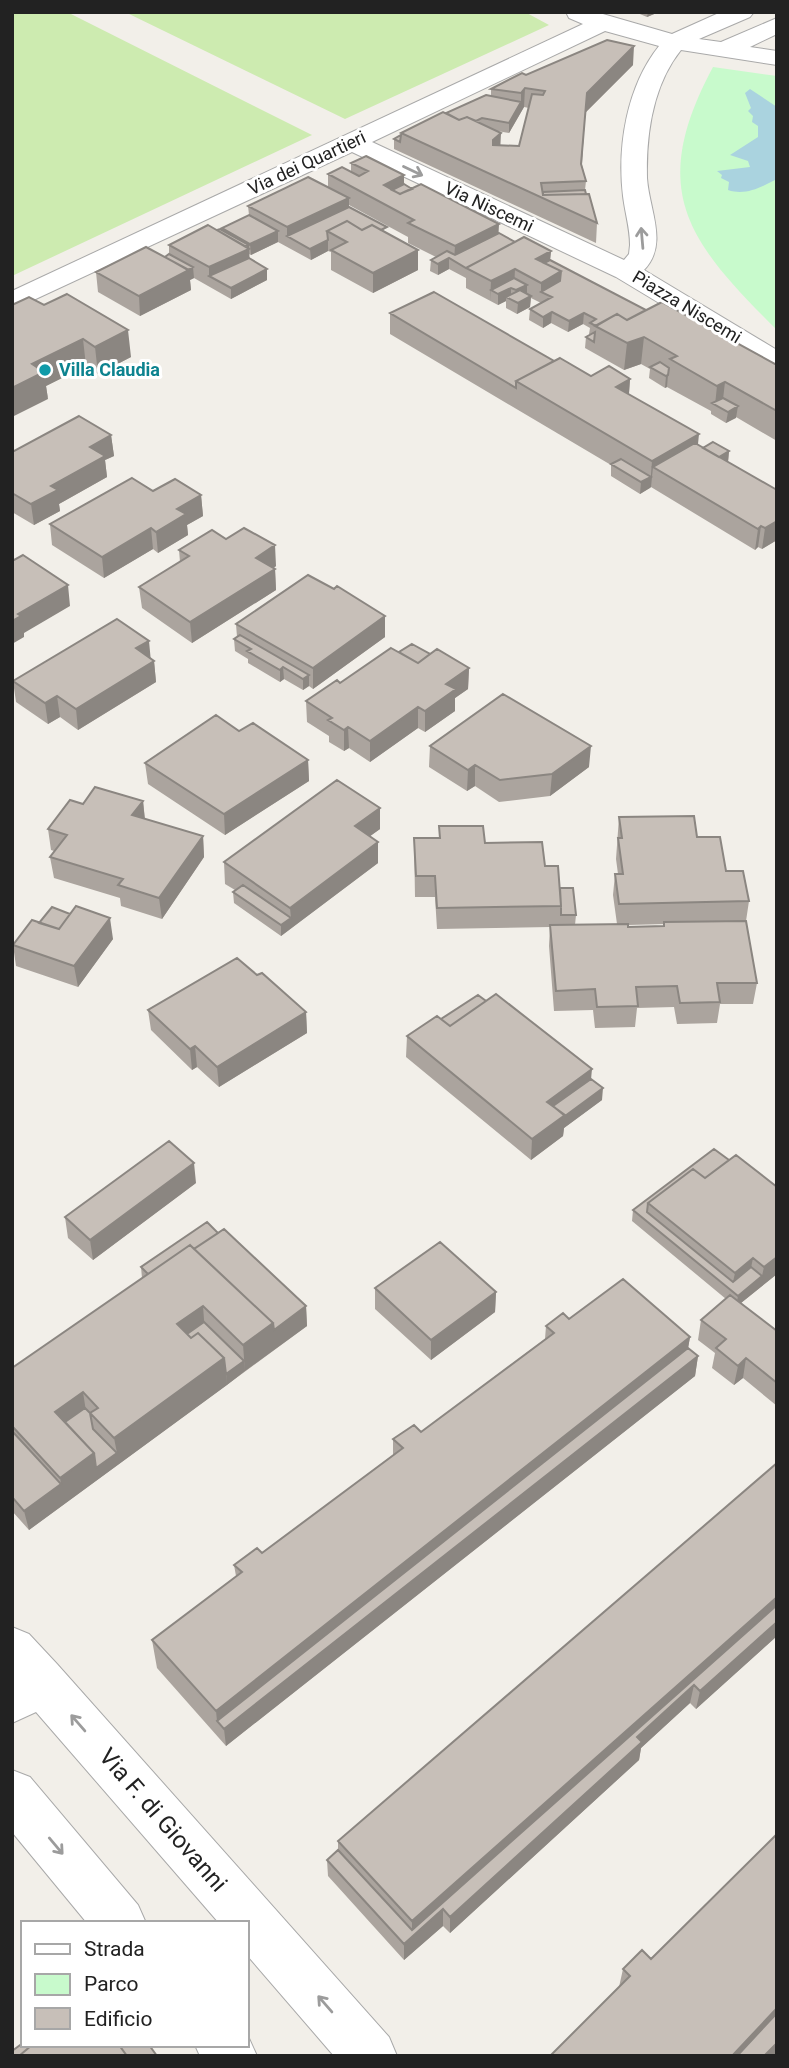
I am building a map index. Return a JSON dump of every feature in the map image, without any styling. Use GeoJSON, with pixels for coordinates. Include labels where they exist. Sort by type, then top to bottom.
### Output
{"type":"FeatureCollection","features":[{"type":"Feature","properties":{"kind":"street"},"geometry":{"type":"LineString","coordinates":[[575,12],[602,24],[675,42],[777,58]]}},
{"type":"Feature","properties":{"kind":"street"},"geometry":{"type":"LineString","coordinates":[[675,42],[742,12]]}},
{"type":"Feature","properties":{"kind":"street"},"geometry":{"type":"LineString","coordinates":[[765,12],[777,17]]}},
{"type":"Feature","properties":{"kind":"street","name":"Via dei Quartieri"},"geometry":{"type":"LineString","coordinates":[[12,302],[602,24]]}},
{"type":"Feature","properties":{"kind":"street"},"geometry":{"type":"LineString","coordinates":[[724,50],[777,25]]}},
{"type":"Feature","properties":{"kind":"street","name":"Piazza Niscemi"},"geometry":{"type":"LineString","coordinates":[[675,42],[650,83],[637,126],[633,175],[644,249],[638,261],[626,271],[777,362]]}},
{"type":"Feature","properties":{"kind":"street","name":"Via Niscemi"},"geometry":{"type":"LineString","coordinates":[[352,142],[626,271]]}},
{"type":"Feature","properties":{"kind":"street","name":"Via F. di Giovanni"},"geometry":{"type":"LineString","coordinates":[[21,1676],[246,1921]]}},
{"type":"Feature","properties":{"kind":"street"},"geometry":{"type":"LineString","coordinates":[[12,1794],[118,1921]]}},
{"type":"Feature","properties":{"kind":"street","name":"Via F. di Giovanni"},"geometry":{"type":"LineString","coordinates":[[248,1923],[370,2056]]}},
{"type":"Feature","properties":{"kind":"green space"},"geometry":{"type":"Polygon","coordinates":[[[12,12],[67,12],[312,135],[12,276],[12,12]]]}},
{"type":"Feature","properties":{"kind":"green space"},"geometry":{"type":"Polygon","coordinates":[[[125,12],[525,12],[549,25],[345,119],[125,12]]]}},
{"type":"Feature","properties":{"kind":"green space"},"geometry":{"type":"Polygon","coordinates":[[[713,67],[777,76],[777,330],[720,269],[700,240],[687,211],[681,181],[682,147],[693,110],[713,67]]]}},
{"type":"Feature","properties":{"kind":"water"},"geometry":{"type":"Polygon","coordinates":[[[750,89],[777,107],[777,179],[753,190],[735,192],[728,190],[729,182],[721,178],[722,175],[717,171],[750,167],[748,161],[730,155],[758,137],[758,126],[752,122],[753,116],[748,111],[751,108],[745,93],[750,89]]]}},
{"type":"Feature","properties":{"kind":"building"},"geometry":{"type":"Polygon","coordinates":[[[607,40],[634,46],[587,93],[581,164],[586,181],[541,183],[543,195],[589,194],[597,223],[401,133],[443,112],[459,120],[467,117],[501,133],[493,140],[493,145],[519,146],[532,94],[543,95],[545,91],[525,88],[521,93],[491,89],[522,73],[526,75],[607,40]]]}},
{"type":"Feature","properties":{"kind":"building"},"geometry":{"type":"Polygon","coordinates":[[[486,95],[521,102],[509,123],[482,118],[476,121],[467,117],[459,120],[446,113],[486,95]]]}},
{"type":"Feature","properties":{"kind":"building"},"geometry":{"type":"Polygon","coordinates":[[[366,156],[404,175],[384,185],[400,194],[421,184],[499,224],[455,246],[408,223],[414,220],[328,174],[342,167],[359,176],[368,171],[351,163],[366,156]]]}},
{"type":"Feature","properties":{"kind":"building"},"geometry":{"type":"Polygon","coordinates":[[[308,177],[349,198],[287,227],[248,206],[308,177]]]}},
{"type":"Feature","properties":{"kind":"building"},"geometry":{"type":"Polygon","coordinates":[[[404,184],[412,189],[400,194],[392,190],[404,184]]]}},
{"type":"Feature","properties":{"kind":"building"},"geometry":{"type":"Polygon","coordinates":[[[585,190],[586,194],[543,195],[543,192],[585,190]]]}},
{"type":"Feature","properties":{"kind":"building"},"geometry":{"type":"Polygon","coordinates":[[[349,207],[387,227],[381,230],[372,225],[362,230],[347,221],[327,231],[328,240],[310,249],[287,236],[349,207]]]}},
{"type":"Feature","properties":{"kind":"building"},"geometry":{"type":"Polygon","coordinates":[[[249,215],[278,231],[250,244],[222,228],[249,215]]]}},
{"type":"Feature","properties":{"kind":"building"},"geometry":{"type":"Polygon","coordinates":[[[347,221],[362,230],[372,225],[418,250],[373,273],[331,250],[347,242],[327,231],[347,221]]]}},
{"type":"Feature","properties":{"kind":"building"},"geometry":{"type":"Polygon","coordinates":[[[208,225],[249,249],[209,267],[169,245],[208,225]]]}},
{"type":"Feature","properties":{"kind":"building"},"geometry":{"type":"Polygon","coordinates":[[[220,229],[249,245],[245,246],[217,230],[220,229]]]}},
{"type":"Feature","properties":{"kind":"building"},"geometry":{"type":"Polygon","coordinates":[[[499,233],[515,242],[466,268],[449,258],[438,264],[431,260],[447,251],[455,255],[499,233]]]}},
{"type":"Feature","properties":{"kind":"building"},"geometry":{"type":"Polygon","coordinates":[[[524,237],[551,251],[536,259],[561,271],[541,283],[515,269],[491,281],[466,268],[524,237]]]}},
{"type":"Feature","properties":{"kind":"building"},"geometry":{"type":"Polygon","coordinates":[[[146,247],[189,270],[139,296],[96,272],[146,247]]]}},
{"type":"Feature","properties":{"kind":"building"},"geometry":{"type":"Polygon","coordinates":[[[169,254],[193,267],[188,270],[165,257],[169,254]]]}},
{"type":"Feature","properties":{"kind":"building"},"geometry":{"type":"Polygon","coordinates":[[[249,258],[267,269],[231,288],[209,276],[249,258]]]}},
{"type":"Feature","properties":{"kind":"building"},"geometry":{"type":"Polygon","coordinates":[[[550,260],[646,310],[627,320],[617,314],[596,326],[590,323],[596,319],[584,313],[569,321],[552,312],[543,317],[530,309],[552,297],[541,292],[560,281],[561,271],[544,263],[550,260]]]}},
{"type":"Feature","properties":{"kind":"building"},"geometry":{"type":"Polygon","coordinates":[[[514,278],[527,285],[498,294],[491,290],[514,278]]]}},
{"type":"Feature","properties":{"kind":"building"},"geometry":{"type":"Polygon","coordinates":[[[520,290],[531,296],[518,303],[506,297],[520,290]]]}},
{"type":"Feature","properties":{"kind":"building"},"geometry":{"type":"Polygon","coordinates":[[[434,292],[554,361],[516,381],[516,388],[390,313],[434,292]]]}},
{"type":"Feature","properties":{"kind":"building"},"geometry":{"type":"Polygon","coordinates":[[[67,294],[128,330],[95,347],[83,339],[32,364],[44,372],[12,388],[12,305],[29,297],[44,305],[67,294]]]}},
{"type":"Feature","properties":{"kind":"building"},"geometry":{"type":"Polygon","coordinates":[[[662,302],[777,365],[777,411],[725,382],[717,386],[670,359],[677,356],[644,337],[627,343],[595,326],[617,314],[627,320],[662,302]]]}},
{"type":"Feature","properties":{"kind":"building"},"geometry":{"type":"Polygon","coordinates":[[[595,332],[594,342],[586,337],[595,332]]]}},
{"type":"Feature","properties":{"kind":"building"},"geometry":{"type":"Polygon","coordinates":[[[560,358],[591,376],[609,366],[630,379],[616,387],[699,434],[652,461],[516,381],[560,358]]]}},
{"type":"Feature","properties":{"kind":"building"},"geometry":{"type":"Polygon","coordinates":[[[660,362],[669,368],[668,375],[650,367],[660,362]]]}},
{"type":"Feature","properties":{"kind":"building"},"geometry":{"type":"Polygon","coordinates":[[[723,398],[738,406],[728,412],[712,403],[723,398]]]}},
{"type":"Feature","properties":{"kind":"building"},"geometry":{"type":"Polygon","coordinates":[[[79,416],[111,435],[90,447],[105,456],[51,486],[58,490],[31,504],[12,493],[12,452],[79,416]]]}},
{"type":"Feature","properties":{"kind":"building"},"geometry":{"type":"Polygon","coordinates":[[[713,442],[729,451],[719,457],[703,448],[713,442]]]}},
{"type":"Feature","properties":{"kind":"building"},"geometry":{"type":"Polygon","coordinates":[[[695,443],[777,490],[777,521],[758,529],[653,467],[695,443]]]}},
{"type":"Feature","properties":{"kind":"building"},"geometry":{"type":"Polygon","coordinates":[[[621,459],[651,477],[641,482],[611,464],[621,459]]]}},
{"type":"Feature","properties":{"kind":"building"},"geometry":{"type":"Polygon","coordinates":[[[132,478],[153,491],[175,479],[201,495],[177,509],[186,514],[156,532],[151,528],[102,557],[50,524],[132,478]]]}},
{"type":"Feature","properties":{"kind":"building"},"geometry":{"type":"Polygon","coordinates":[[[244,528],[275,545],[256,558],[275,569],[190,622],[139,587],[189,556],[179,550],[212,530],[226,539],[244,528]]]}},
{"type":"Feature","properties":{"kind":"building"},"geometry":{"type":"Polygon","coordinates":[[[23,555],[68,585],[18,614],[21,616],[12,621],[12,561],[23,555]]]}},
{"type":"Feature","properties":{"kind":"building"},"geometry":{"type":"Polygon","coordinates":[[[308,575],[334,589],[337,586],[385,616],[313,668],[236,624],[308,575]]]}},
{"type":"Feature","properties":{"kind":"building"},"geometry":{"type":"Polygon","coordinates":[[[117,619],[149,641],[136,648],[154,661],[76,709],[57,696],[45,703],[13,681],[117,619]]]}},
{"type":"Feature","properties":{"kind":"building"},"geometry":{"type":"Polygon","coordinates":[[[240,635],[309,675],[303,679],[283,667],[280,670],[247,651],[251,649],[234,639],[240,635]]]}},
{"type":"Feature","properties":{"kind":"building"},"geometry":{"type":"Polygon","coordinates":[[[412,644],[430,654],[418,663],[399,652],[412,644]]]}},
{"type":"Feature","properties":{"kind":"building"},"geometry":{"type":"Polygon","coordinates":[[[391,648],[418,663],[437,649],[469,668],[446,684],[456,689],[425,711],[418,707],[370,741],[348,727],[344,730],[328,720],[332,718],[306,701],[337,680],[340,683],[391,648]]]}},
{"type":"Feature","properties":{"kind":"building"},"geometry":{"type":"Polygon","coordinates":[[[503,694],[591,746],[552,774],[500,780],[475,765],[468,770],[430,746],[503,694]]]}},
{"type":"Feature","properties":{"kind":"building"},"geometry":{"type":"Polygon","coordinates":[[[216,715],[239,731],[253,723],[308,760],[224,814],[145,763],[216,715]]]}},
{"type":"Feature","properties":{"kind":"building"},"geometry":{"type":"Polygon","coordinates":[[[337,780],[380,808],[355,826],[378,842],[290,908],[224,862],[337,780]]]}},
{"type":"Feature","properties":{"kind":"building"},"geometry":{"type":"Polygon","coordinates":[[[95,787],[143,801],[132,815],[203,836],[159,898],[118,885],[123,879],[50,857],[67,835],[48,829],[70,800],[83,804],[95,787]]]}},
{"type":"Feature","properties":{"kind":"building"},"geometry":{"type":"Polygon","coordinates":[[[694,816],[697,837],[720,837],[726,871],[743,871],[749,901],[619,904],[615,874],[623,874],[618,838],[622,838],[619,817],[694,816]]]}},
{"type":"Feature","properties":{"kind":"building"},"geometry":{"type":"Polygon","coordinates":[[[439,826],[483,826],[485,843],[542,842],[545,866],[558,866],[561,906],[437,908],[435,876],[416,876],[414,838],[440,838],[439,826]]]}},
{"type":"Feature","properties":{"kind":"building"},"geometry":{"type":"Polygon","coordinates":[[[243,885],[291,918],[281,925],[233,892],[243,885]]]}},
{"type":"Feature","properties":{"kind":"building"},"geometry":{"type":"Polygon","coordinates":[[[560,888],[573,888],[576,915],[561,915],[560,888]]]}},
{"type":"Feature","properties":{"kind":"building"},"geometry":{"type":"Polygon","coordinates":[[[76,906],[110,918],[74,966],[13,945],[32,920],[59,929],[76,906]]]}},
{"type":"Feature","properties":{"kind":"building"},"geometry":{"type":"Polygon","coordinates":[[[52,907],[70,914],[59,929],[39,923],[52,907]]]}},
{"type":"Feature","properties":{"kind":"building"},"geometry":{"type":"Polygon","coordinates":[[[746,921],[757,983],[717,983],[720,1002],[680,1003],[677,986],[636,987],[638,1006],[597,1007],[595,989],[556,991],[550,925],[628,924],[628,927],[664,926],[664,922],[746,921]]]}},
{"type":"Feature","properties":{"kind":"building"},"geometry":{"type":"Polygon","coordinates":[[[237,958],[257,975],[262,973],[306,1012],[217,1067],[195,1046],[190,1049],[148,1010],[237,958]]]}},
{"type":"Feature","properties":{"kind":"building"},"geometry":{"type":"Polygon","coordinates":[[[496,994],[592,1069],[547,1102],[565,1115],[532,1139],[407,1036],[437,1016],[450,1026],[496,994]]]}},
{"type":"Feature","properties":{"kind":"building"},"geometry":{"type":"Polygon","coordinates":[[[478,995],[486,1001],[450,1026],[441,1019],[478,995]]]}},
{"type":"Feature","properties":{"kind":"building"},"geometry":{"type":"Polygon","coordinates":[[[591,1079],[603,1088],[565,1116],[553,1106],[591,1079]]]}},
{"type":"Feature","properties":{"kind":"building"},"geometry":{"type":"Polygon","coordinates":[[[169,1141],[194,1163],[90,1240],[65,1217],[169,1141]]]}},
{"type":"Feature","properties":{"kind":"building"},"geometry":{"type":"Polygon","coordinates":[[[714,1149],[729,1160],[705,1178],[693,1169],[648,1203],[647,1212],[733,1282],[751,1267],[762,1276],[738,1296],[633,1210],[714,1149]]]}},
{"type":"Feature","properties":{"kind":"building"},"geometry":{"type":"Polygon","coordinates":[[[736,1155],[777,1187],[777,1257],[764,1267],[753,1258],[735,1273],[648,1203],[693,1169],[705,1178],[736,1155]]]}},
{"type":"Feature","properties":{"kind":"building"},"geometry":{"type":"Polygon","coordinates":[[[207,1222],[218,1233],[194,1249],[190,1245],[148,1274],[141,1267],[207,1222]]]}},
{"type":"Feature","properties":{"kind":"building"},"geometry":{"type":"Polygon","coordinates":[[[224,1229],[306,1306],[274,1330],[273,1323],[194,1249],[224,1229]]]}},
{"type":"Feature","properties":{"kind":"building"},"geometry":{"type":"Polygon","coordinates":[[[440,1242],[496,1292],[431,1340],[375,1288],[440,1242]]]}},
{"type":"Feature","properties":{"kind":"building"},"geometry":{"type":"Polygon","coordinates":[[[190,1245],[273,1323],[243,1345],[203,1306],[177,1324],[191,1338],[198,1333],[224,1358],[114,1438],[90,1413],[98,1408],[83,1392],[55,1412],[94,1453],[60,1478],[12,1426],[12,1368],[190,1245]]]}},
{"type":"Feature","properties":{"kind":"building"},"geometry":{"type":"Polygon","coordinates":[[[623,1279],[690,1337],[216,1711],[152,1640],[242,1572],[234,1565],[257,1548],[262,1553],[403,1448],[393,1439],[414,1425],[421,1432],[554,1333],[546,1326],[563,1313],[569,1319],[623,1279]]]}},
{"type":"Feature","properties":{"kind":"building"},"geometry":{"type":"Polygon","coordinates":[[[730,1295],[777,1331],[777,1383],[746,1358],[738,1366],[716,1348],[726,1339],[701,1320],[730,1295]]]}},
{"type":"Feature","properties":{"kind":"building"},"geometry":{"type":"Polygon","coordinates":[[[204,1322],[244,1361],[226,1374],[224,1358],[198,1333],[191,1338],[187,1334],[204,1322]]]}},
{"type":"Feature","properties":{"kind":"building"},"geometry":{"type":"Polygon","coordinates":[[[688,1348],[698,1356],[224,1729],[217,1721],[688,1348]]]}},
{"type":"Feature","properties":{"kind":"building"},"geometry":{"type":"Polygon","coordinates":[[[85,1408],[90,1413],[93,1429],[117,1453],[96,1468],[94,1453],[65,1422],[85,1408]]]}},
{"type":"Feature","properties":{"kind":"building"},"geometry":{"type":"Polygon","coordinates":[[[12,1431],[61,1484],[24,1511],[12,1497],[12,1431]]]}},
{"type":"Feature","properties":{"kind":"building"},"geometry":{"type":"Polygon","coordinates":[[[777,1463],[777,1597],[412,1921],[338,1841],[777,1463]]]}},
{"type":"Feature","properties":{"kind":"building"},"geometry":{"type":"Polygon","coordinates":[[[777,1605],[777,1622],[700,1691],[694,1685],[637,1737],[642,1742],[450,1917],[443,1909],[404,1944],[327,1860],[338,1850],[412,1930],[777,1605]]]}},
{"type":"Feature","properties":{"kind":"building"},"geometry":{"type":"Polygon","coordinates":[[[777,1834],[777,2008],[732,2056],[550,2056],[630,1976],[623,1969],[642,1950],[651,1959],[777,1834]]]}},
{"type":"Feature","properties":{"kind":"building"},"geometry":{"type":"Polygon","coordinates":[[[777,2013],[777,2043],[764,2056],[737,2056],[777,2013]]]}},
{"type":"Feature","properties":{"kind":"building"},"geometry":{"type":"Polygon","coordinates":[[[21,2044],[21,2047],[30,2047],[19,2056],[12,2056],[12,2051],[21,2044]]]}},
{"type":"Feature","properties":{"kind":"building"},"geometry":{"type":"Polygon","coordinates":[[[30,2047],[120,2047],[127,2056],[19,2056],[30,2047]]]}},
{"type":"Feature","properties":{"kind":"building"},"geometry":{"type":"Polygon","coordinates":[[[120,2047],[150,2047],[157,2056],[127,2056],[120,2047]]]}},
{"type":"Feature","properties":{"kind":"place","name":"Villa Claudia"},"geometry":{"type":"Point","coordinates":[45,370]}}]}
